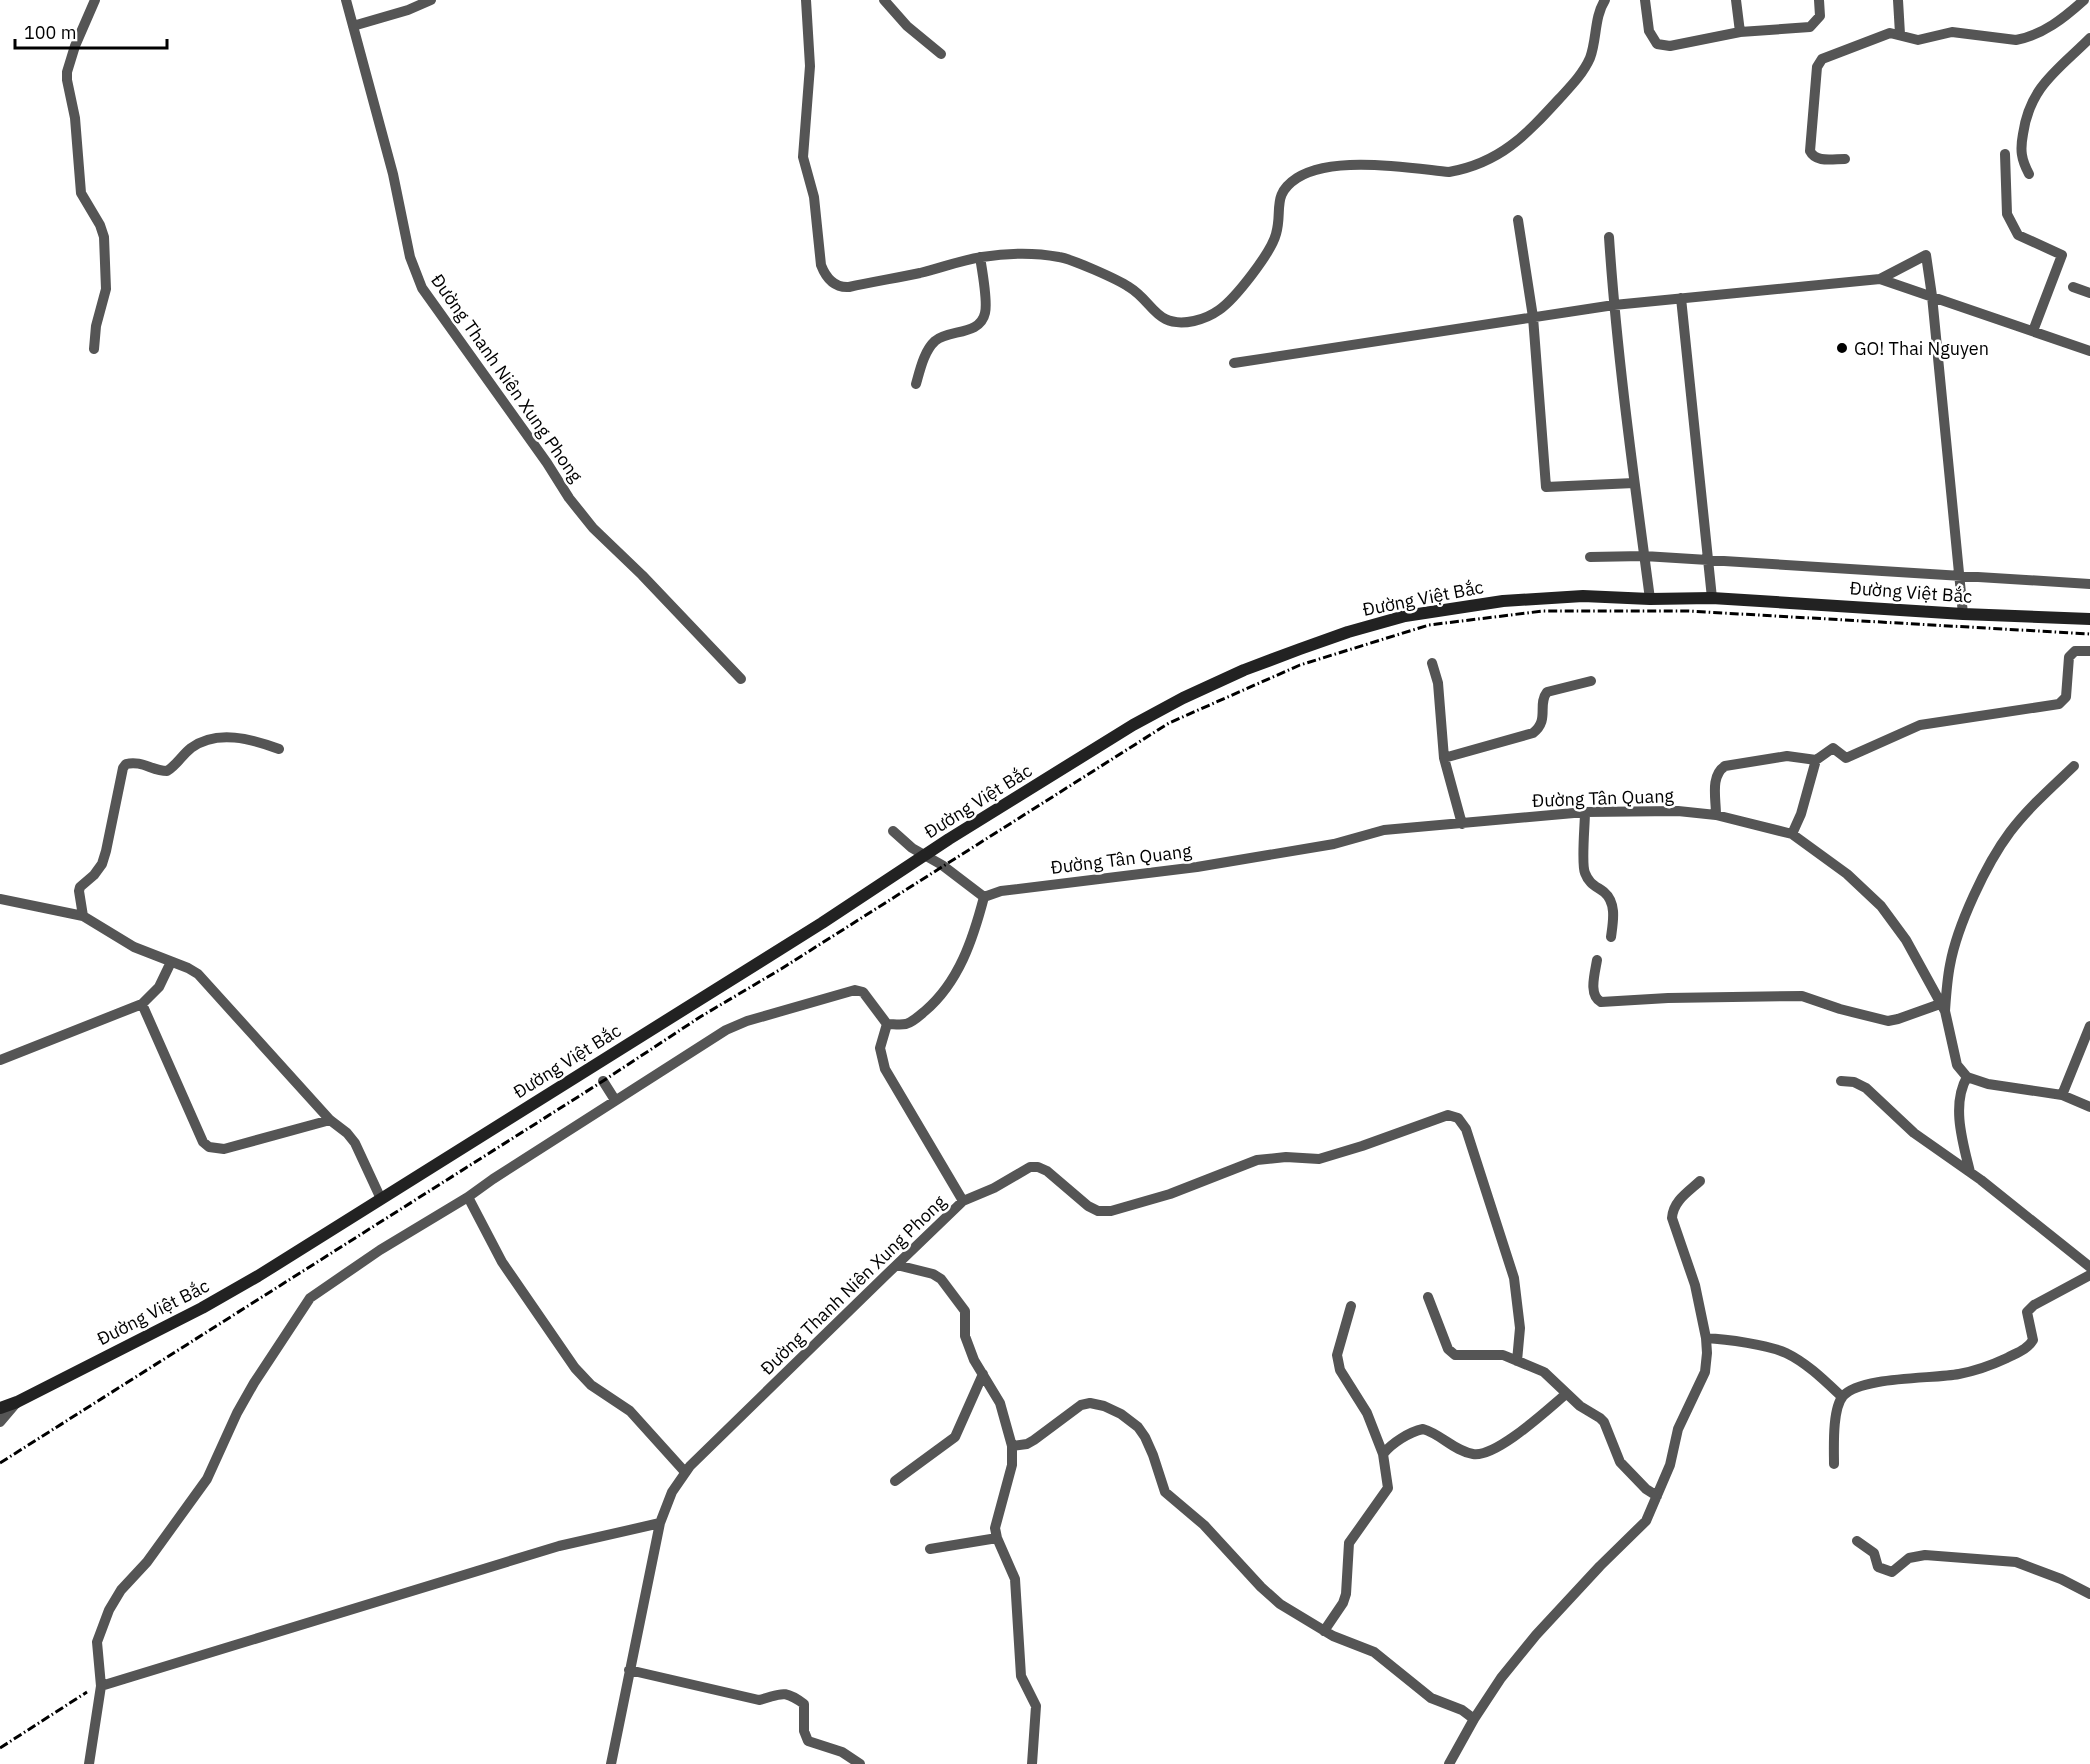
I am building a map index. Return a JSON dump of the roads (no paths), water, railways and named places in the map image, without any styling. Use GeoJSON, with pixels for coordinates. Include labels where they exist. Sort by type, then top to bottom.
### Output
{"type":"FeatureCollection","features":[{"type":"Feature","properties":{"kind":"main road","name":"Đường Việt Bắc"},"geometry":{"type":"LineString","coordinates":[[0,1408],[17,1402],[202,1308],[258,1276],[822,923],[925,855],[1133,725],[1224,679],[1300,649],[1348,632],[1405,616],[1462,607],[1572,596],[1650,599],[1712,598],[1963,614],[2090,619]]}},
{"type":"Feature","properties":{"kind":"street"},"geometry":{"type":"LineString","coordinates":[[94,349],[96,326],[106,289],[104,237],[100,225],[81,193],[75,118],[67,72],[75,45],[95,0]]}},
{"type":"Feature","properties":{"kind":"street","name":"Đường Thanh Niên Xung Phong"},"geometry":{"type":"LineString","coordinates":[[346,0],[393,174],[410,257],[422,288],[547,463],[569,498],[593,528],[642,575],[741,679]]}},
{"type":"Feature","properties":{"kind":"street"},"geometry":{"type":"LineString","coordinates":[[354,26],[408,10],[431,0]]}},
{"type":"Feature","properties":{"kind":"street"},"geometry":{"type":"LineString","coordinates":[[806,0],[810,66],[803,157],[814,197],[821,265],[824,274],[838,286],[849,287],[919,273],[980,257],[1028,253],[1065,258],[1130,287],[1162,317],[1172,321],[1188,322],[1210,316],[1222,308],[1258,266],[1275,237],[1279,199],[1284,190],[1296,179],[1318,170],[1358,164],[1449,172],[1460,170],[1482,163],[1525,136],[1576,80],[1590,58],[1600,9],[1605,0]]}},
{"type":"Feature","properties":{"kind":"street"},"geometry":{"type":"LineString","coordinates":[[884,0],[907,26],[940,54]]}},
{"type":"Feature","properties":{"kind":"street"},"geometry":{"type":"LineString","coordinates":[[1645,0],[1649,31],[1657,44],[1670,46],[1740,32],[1810,27],[1820,16],[1819,0]]}},
{"type":"Feature","properties":{"kind":"street"},"geometry":{"type":"LineString","coordinates":[[1736,0],[1740,32]]}},
{"type":"Feature","properties":{"kind":"street"},"geometry":{"type":"LineString","coordinates":[[1898,0],[1900,34]]}},
{"type":"Feature","properties":{"kind":"street"},"geometry":{"type":"LineString","coordinates":[[1845,159],[1817,159],[1810,151],[1819,62],[1822,59],[1884,34],[1900,34],[1918,40],[1952,32],[2016,40],[2039,33],[2067,16],[2084,0]]}},
{"type":"Feature","properties":{"kind":"street"},"geometry":{"type":"LineString","coordinates":[[2029,174],[2020,155],[2024,124],[2030,104],[2041,87],[2090,38]]}},
{"type":"Feature","properties":{"kind":"street"},"geometry":{"type":"LineString","coordinates":[[2005,154],[2007,214],[2018,235],[2062,255],[2032,331]]}},
{"type":"Feature","properties":{"kind":"street"},"geometry":{"type":"LineString","coordinates":[[1518,220],[1533,317],[1546,487],[1634,483]]}},
{"type":"Feature","properties":{"kind":"street"},"geometry":{"type":"LineString","coordinates":[[1609,237],[1634,483],[1650,599]]}},
{"type":"Feature","properties":{"kind":"street"},"geometry":{"type":"LineString","coordinates":[[1234,363],[1614,304],[1880,279],[1926,255],[1963,614]]}},
{"type":"Feature","properties":{"kind":"street"},"geometry":{"type":"LineString","coordinates":[[916,384],[923,362],[935,341],[974,327],[983,318],[986,309],[980,257]]}},
{"type":"Feature","properties":{"kind":"street"},"geometry":{"type":"LineString","coordinates":[[1880,279],[2090,351]]}},
{"type":"Feature","properties":{"kind":"street"},"geometry":{"type":"LineString","coordinates":[[2073,288],[2090,293]]}},
{"type":"Feature","properties":{"kind":"street"},"geometry":{"type":"LineString","coordinates":[[1681,298],[1712,598]]}},
{"type":"Feature","properties":{"kind":"street"},"geometry":{"type":"LineString","coordinates":[[1590,557],[1644,556],[2090,584]]}},
{"type":"Feature","properties":{"kind":"street"},"geometry":{"type":"LineString","coordinates":[[1792,834],[1801,813],[1816,760],[1833,748],[1846,758],[1920,725],[2059,704],[2066,697],[2069,657],[2075,651],[2090,651]]}},
{"type":"Feature","properties":{"kind":"street"},"geometry":{"type":"LineString","coordinates":[[1432,663],[1438,683],[1444,758],[1462,824]]}},
{"type":"Feature","properties":{"kind":"street"},"geometry":{"type":"LineString","coordinates":[[1444,758],[1533,733],[1542,721],[1543,700],[1547,692],[1591,681]]}},
{"type":"Feature","properties":{"kind":"street"},"geometry":{"type":"LineString","coordinates":[[82,916],[79,891],[83,883],[94,875],[102,864],[123,768],[126,764],[140,763],[166,771],[192,747],[224,737],[256,741],[279,749]]}},
{"type":"Feature","properties":{"kind":"street"},"geometry":{"type":"LineString","coordinates":[[1716,815],[1715,779],[1718,771],[1725,766],[1787,756],[1816,760]]}},
{"type":"Feature","properties":{"kind":"street"},"geometry":{"type":"LineString","coordinates":[[1597,960],[1593,993],[1601,1002],[1668,998],[1802,996],[1840,1009],[1888,1021],[1942,1008],[1950,965],[1960,930],[1988,867],[2010,831],[2074,766]]}},
{"type":"Feature","properties":{"kind":"street"},"geometry":{"type":"LineString","coordinates":[[1585,812],[1584,872],[1592,885],[1605,893],[1612,902],[1614,916],[1611,937]]}},
{"type":"Feature","properties":{"kind":"street","name":"Đường Tân Quang"},"geometry":{"type":"LineString","coordinates":[[984,897],[1001,891],[1197,867],[1343,842],[1384,830],[1585,812],[1678,812],[1716,815],[1792,834],[1847,874],[1881,906],[1905,940],[1942,1008],[1958,1065],[1967,1077]]}},
{"type":"Feature","properties":{"kind":"street"},"geometry":{"type":"LineString","coordinates":[[89,1764],[102,1686],[97,1642],[109,1610],[121,1590],[147,1562],[207,1479],[237,1413],[254,1383],[310,1298],[380,1250],[468,1197],[726,1030],[747,1021],[855,990],[862,992],[887,1024],[907,1024],[940,998],[955,977],[976,929],[984,897],[942,865],[912,848],[893,831]]}},
{"type":"Feature","properties":{"kind":"street"},"geometry":{"type":"LineString","coordinates":[[0,899],[82,916],[134,947],[198,974],[330,1120],[353,1139],[381,1199]]}},
{"type":"Feature","properties":{"kind":"street"},"geometry":{"type":"LineString","coordinates":[[0,1060],[142,1004],[159,987],[171,962]]}},
{"type":"Feature","properties":{"kind":"street"},"geometry":{"type":"LineString","coordinates":[[142,1004],[203,1142],[209,1147],[224,1149],[330,1120]]}},
{"type":"Feature","properties":{"kind":"street","name":"Đường Thanh Niên Xung Phong"},"geometry":{"type":"LineString","coordinates":[[611,1764],[660,1523],[672,1492],[685,1472],[963,1201],[885,1069],[880,1048],[887,1024]]}},
{"type":"Feature","properties":{"kind":"street"},"geometry":{"type":"LineString","coordinates":[[2062,1095],[2090,1026]]}},
{"type":"Feature","properties":{"kind":"street"},"geometry":{"type":"LineString","coordinates":[[1970,1172],[1960,1121],[1959,1098],[1967,1077],[1988,1084],[2062,1095],[2090,1107]]}},
{"type":"Feature","properties":{"kind":"street"},"geometry":{"type":"LineString","coordinates":[[603,1081],[615,1100]]}},
{"type":"Feature","properties":{"kind":"street"},"geometry":{"type":"LineString","coordinates":[[1841,1081],[1854,1082],[1866,1088],[1914,1133],[1970,1172],[2090,1267]]}},
{"type":"Feature","properties":{"kind":"street"},"geometry":{"type":"LineString","coordinates":[[963,1201],[994,1188],[1030,1167],[1038,1167],[1047,1171],[1088,1206],[1098,1211],[1111,1211],[1170,1194],[1257,1160],[1286,1157],[1319,1159],[1448,1115],[1458,1118],[1466,1129],[1514,1278],[1520,1328],[1517,1361]]}},
{"type":"Feature","properties":{"kind":"street"},"geometry":{"type":"LineString","coordinates":[[1449,1764],[1474,1719],[1501,1678],[1536,1635],[1600,1566],[1641,1527],[1657,1496],[1672,1459],[1678,1429],[1704,1372],[1707,1353],[1695,1285],[1672,1218],[1672,1211],[1677,1203],[1700,1181]]}},
{"type":"Feature","properties":{"kind":"street"},"geometry":{"type":"LineString","coordinates":[[468,1197],[502,1262],[575,1368],[591,1385],[630,1411],[685,1472]]}},
{"type":"Feature","properties":{"kind":"street"},"geometry":{"type":"LineString","coordinates":[[897,1265],[933,1274],[941,1279],[965,1311],[965,1336],[974,1360],[1000,1403],[1012,1446],[1012,1465],[995,1528],[1015,1579],[1021,1676],[1036,1706],[1032,1764]]}},
{"type":"Feature","properties":{"kind":"street"},"geometry":{"type":"LineString","coordinates":[[1834,1464],[1834,1437],[1842,1397],[1851,1391],[1886,1380],[1959,1374],[1992,1364],[2019,1352],[2030,1346],[2033,1340],[2027,1312],[2034,1305],[2090,1275]]}},
{"type":"Feature","properties":{"kind":"street"},"geometry":{"type":"LineString","coordinates":[[1428,1297],[1448,1349],[1455,1355],[1497,1354],[1544,1372],[1580,1406],[1604,1422],[1620,1462],[1646,1489],[1657,1496]]}},
{"type":"Feature","properties":{"kind":"street"},"geometry":{"type":"LineString","coordinates":[[1324,1630],[1343,1603],[1346,1594],[1349,1543],[1389,1488],[1383,1454],[1367,1413],[1340,1370],[1337,1355],[1351,1306]]}},
{"type":"Feature","properties":{"kind":"street"},"geometry":{"type":"LineString","coordinates":[[1706,1338],[1726,1339],[1785,1352],[1801,1362],[1842,1397]]}},
{"type":"Feature","properties":{"kind":"street"},"geometry":{"type":"LineString","coordinates":[[895,1481],[955,1437],[983,1374]]}},
{"type":"Feature","properties":{"kind":"street"},"geometry":{"type":"LineString","coordinates":[[1383,1454],[1388,1448],[1417,1430],[1423,1429],[1458,1448],[1473,1454],[1483,1454],[1523,1431],[1566,1394]]}},
{"type":"Feature","properties":{"kind":"street"},"geometry":{"type":"LineString","coordinates":[[0,1422],[17,1402]]}},
{"type":"Feature","properties":{"kind":"street"},"geometry":{"type":"LineString","coordinates":[[1012,1446],[1027,1444],[1034,1440],[1081,1405],[1090,1403],[1104,1406],[1121,1414],[1138,1427],[1145,1437],[1165,1492],[1170,1498],[1204,1525],[1261,1587],[1280,1604],[1333,1636],[1374,1652],[1431,1698],[1462,1710],[1474,1719]]}},
{"type":"Feature","properties":{"kind":"street"},"geometry":{"type":"LineString","coordinates":[[102,1686],[559,1546],[660,1523]]}},
{"type":"Feature","properties":{"kind":"street"},"geometry":{"type":"LineString","coordinates":[[930,1549],[997,1538]]}},
{"type":"Feature","properties":{"kind":"street"},"geometry":{"type":"LineString","coordinates":[[1857,1541],[1874,1553],[1878,1567],[1886,1571],[1892,1572],[1909,1558],[1925,1555],[2016,1562],[2061,1579],[2090,1594]]}},
{"type":"Feature","properties":{"kind":"street"},"geometry":{"type":"LineString","coordinates":[[629,1670],[759,1700],[782,1693],[804,1704],[804,1731],[808,1742],[842,1752],[860,1764]]}},
{"type":"Feature","properties":{"kind":"railway"},"geometry":{"type":"LineString","coordinates":[[0,1463],[603,1081],[700,1017],[781,969],[1169,723],[1300,665],[1429,625],[1543,611],[1688,611],[2090,634]]}},
{"type":"Feature","properties":{"kind":"railway"},"geometry":{"type":"LineString","coordinates":[[0,1748],[87,1692]]}},
{"type":"Feature","properties":{"kind":"place","name":"GO! Thai Nguyen"},"geometry":{"type":"Point","coordinates":[1842,348]}}]}
